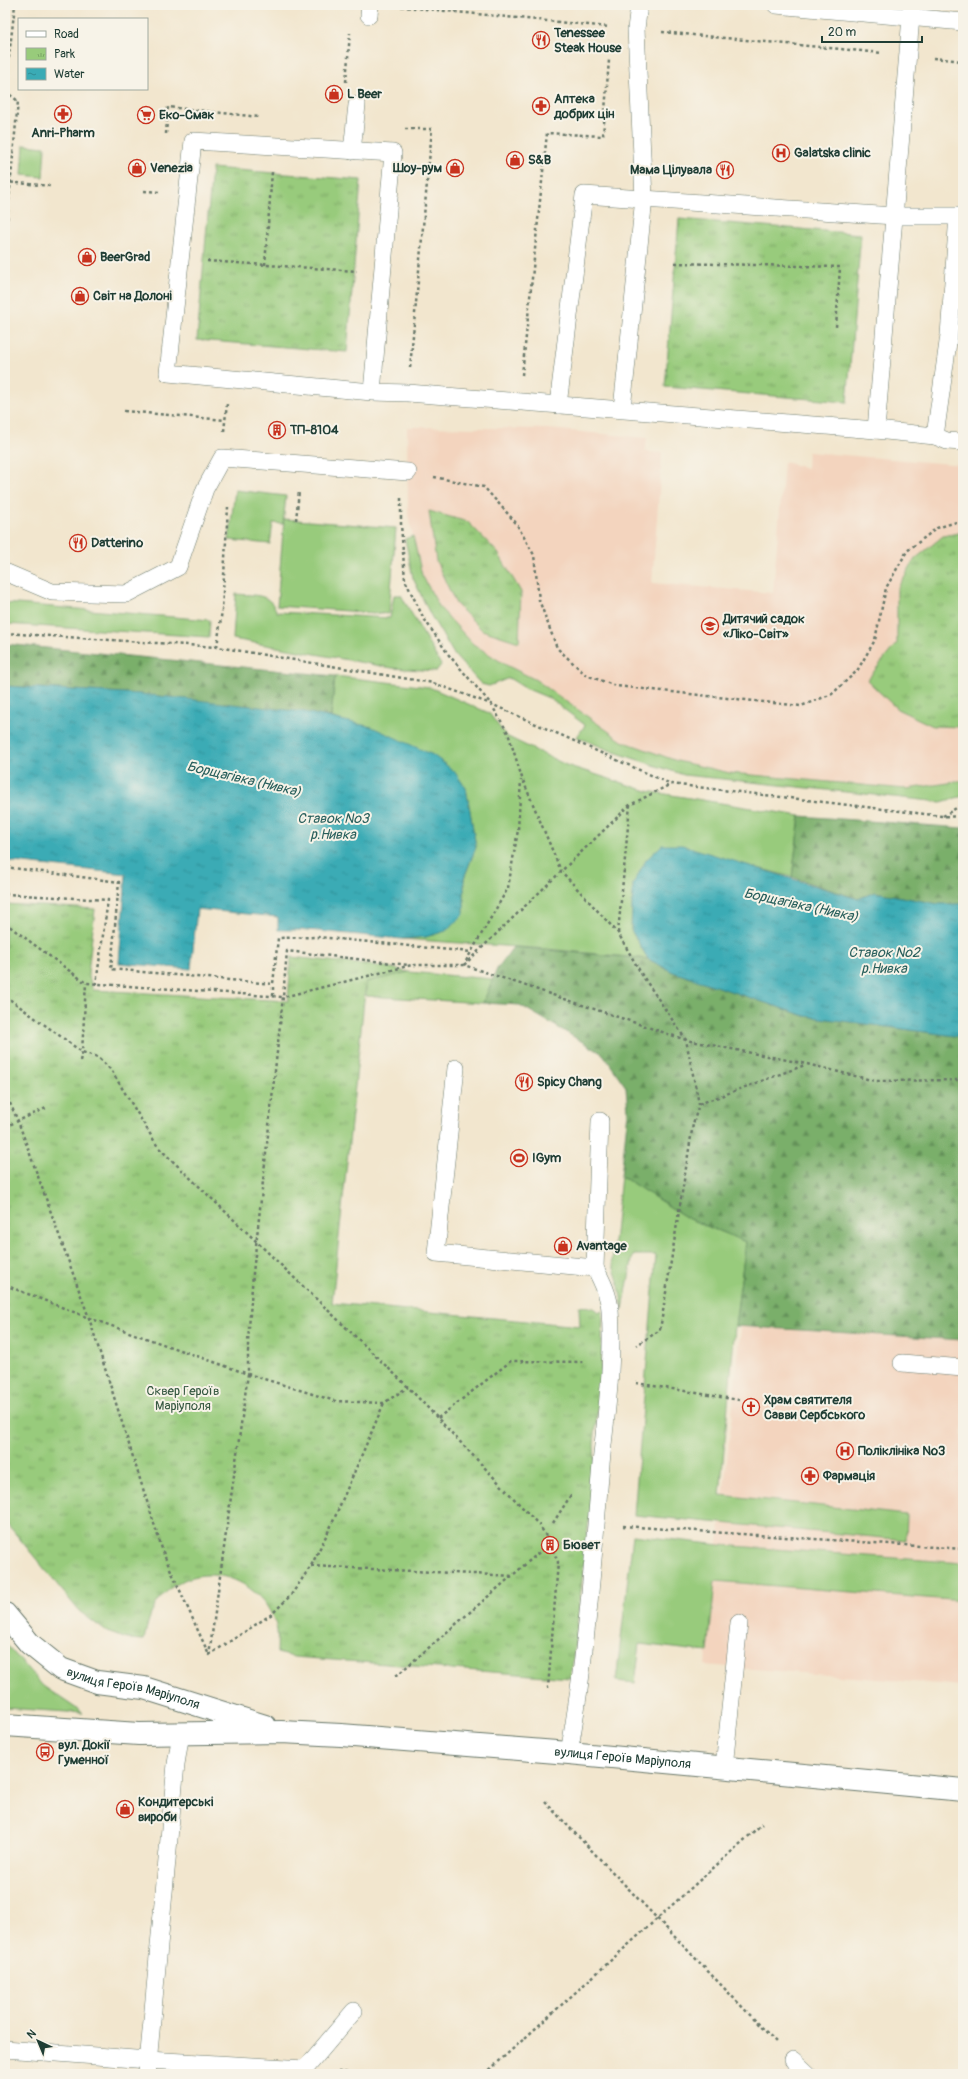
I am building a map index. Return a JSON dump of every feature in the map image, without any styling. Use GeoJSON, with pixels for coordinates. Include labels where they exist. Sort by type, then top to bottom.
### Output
{"type":"FeatureCollection","features":[{"type":"Feature","properties":{"kind":"street","name":"вулиця Героїв Маріуполя"},"geometry":{"type":"LineString","coordinates":[[5,1614],[30,1644],[61,1669],[97,1682],[144,1688],[281,1732]]}},
{"type":"Feature","properties":{"kind":"street","name":"вулиця Героїв Маріуполя"},"geometry":{"type":"LineString","coordinates":[[5,1725],[139,1734],[281,1732],[569,1753],[963,1790]]}},
{"type":"Feature","properties":{"kind":"lane"},"geometry":{"type":"LineString","coordinates":[[622,409],[644,198],[636,29],[639,5]]}},
{"type":"Feature","properties":{"kind":"lane"},"geometry":{"type":"LineString","coordinates":[[776,5],[912,11],[963,22]]}},
{"type":"Feature","properties":{"kind":"lane"},"geometry":{"type":"LineString","coordinates":[[876,430],[912,11]]}},
{"type":"Feature","properties":{"kind":"lane"},"geometry":{"type":"LineString","coordinates":[[352,151],[357,105]]}},
{"type":"Feature","properties":{"kind":"lane"},"geometry":{"type":"LineString","coordinates":[[372,392],[393,153],[193,141],[168,373],[372,392],[408,392],[876,430],[935,436],[963,442]]}},
{"type":"Feature","properties":{"kind":"lane"},"geometry":{"type":"LineString","coordinates":[[558,405],[584,195],[894,216],[958,216],[949,335],[935,436]]}},
{"type":"Feature","properties":{"kind":"lane"},"geometry":{"type":"LineString","coordinates":[[5,572],[52,592],[126,594],[178,567],[205,489],[222,458],[405,472]]}},
{"type":"Feature","properties":{"kind":"lane"},"geometry":{"type":"LineString","coordinates":[[456,1068],[436,1252],[594,1268]]}},
{"type":"Feature","properties":{"kind":"lane"},"geometry":{"type":"LineString","coordinates":[[569,1753],[580,1691],[610,1370],[610,1310],[604,1284],[594,1268],[600,1121]]}},
{"type":"Feature","properties":{"kind":"lane"},"geometry":{"type":"LineString","coordinates":[[902,1363],[963,1368]]}},
{"type":"Feature","properties":{"kind":"lane"},"geometry":{"type":"LineString","coordinates":[[724,1767],[739,1623]]}},
{"type":"Feature","properties":{"kind":"lane"},"geometry":{"type":"LineString","coordinates":[[147,2067],[176,1764],[181,1733]]}},
{"type":"Feature","properties":{"kind":"lane"},"geometry":{"type":"LineString","coordinates":[[5,2049],[147,2067],[306,2069],[354,2010]]}},
{"type":"Feature","properties":{"kind":"lane"},"geometry":{"type":"LineString","coordinates":[[794,2060],[808,2074]]}},
{"type":"Feature","properties":{"kind":"path"},"geometry":{"type":"LineString","coordinates":[[5,243],[18,101],[6,91],[15,5]]}},
{"type":"Feature","properties":{"kind":"path"},"geometry":{"type":"LineString","coordinates":[[388,6],[963,61]]}},
{"type":"Feature","properties":{"kind":"path"},"geometry":{"type":"LineString","coordinates":[[345,89],[351,28]]}},
{"type":"Feature","properties":{"kind":"path"},"geometry":{"type":"LineString","coordinates":[[522,378],[547,133],[602,136],[609,58]]}},
{"type":"Feature","properties":{"kind":"path"},"geometry":{"type":"LineString","coordinates":[[166,138],[168,107],[263,117]]}},
{"type":"Feature","properties":{"kind":"path"},"geometry":{"type":"LineString","coordinates":[[401,128],[432,129],[409,372]]}},
{"type":"Feature","properties":{"kind":"path"},"geometry":{"type":"LineString","coordinates":[[265,265],[274,145]]}},
{"type":"Feature","properties":{"kind":"path"},"geometry":{"type":"LineString","coordinates":[[5,182],[51,186]]}},
{"type":"Feature","properties":{"kind":"path"},"geometry":{"type":"LineString","coordinates":[[161,200],[163,185]]}},
{"type":"Feature","properties":{"kind":"path"},"geometry":{"type":"LineString","coordinates":[[180,259],[382,273]]}},
{"type":"Feature","properties":{"kind":"path"},"geometry":{"type":"LineString","coordinates":[[675,263],[840,267],[836,328]]}},
{"type":"Feature","properties":{"kind":"path"},"geometry":{"type":"LineString","coordinates":[[222,458],[227,401]]}},
{"type":"Feature","properties":{"kind":"path"},"geometry":{"type":"LineString","coordinates":[[124,411],[225,420]]}},
{"type":"Feature","properties":{"kind":"path"},"geometry":{"type":"LineString","coordinates":[[610,1370],[660,1330],[693,1124],[699,1104],[686,1040],[642,975],[618,933],[561,871],[522,778],[508,733],[491,704],[448,654],[423,618],[405,580],[401,524],[405,472],[484,487],[516,523],[534,555],[539,600],[557,648],[586,675],[616,686],[801,706],[832,694],[857,671],[875,640],[886,588],[907,551],[936,528],[963,520]]}},
{"type":"Feature","properties":{"kind":"path"},"geometry":{"type":"LineString","coordinates":[[217,647],[222,610],[228,506]]}},
{"type":"Feature","properties":{"kind":"path"},"geometry":{"type":"LineString","coordinates":[[5,633],[217,647],[433,683],[491,704],[671,784],[942,816],[963,817]]}},
{"type":"Feature","properties":{"kind":"path"},"geometry":{"type":"LineString","coordinates":[[464,965],[508,888],[518,830],[522,778]]}},
{"type":"Feature","properties":{"kind":"path"},"geometry":{"type":"LineString","coordinates":[[464,965],[630,805],[671,784]]}},
{"type":"Feature","properties":{"kind":"path"},"geometry":{"type":"LineString","coordinates":[[942,816],[963,804]]}},
{"type":"Feature","properties":{"kind":"path"},"geometry":{"type":"LineString","coordinates":[[618,933],[630,805]]}},
{"type":"Feature","properties":{"kind":"path"},"geometry":{"type":"LineString","coordinates":[[5,867],[119,882],[111,969],[273,984]]}},
{"type":"Feature","properties":{"kind":"path"},"geometry":{"type":"LineString","coordinates":[[5,894],[108,900],[96,984]]}},
{"type":"Feature","properties":{"kind":"path"},"geometry":{"type":"LineString","coordinates":[[5,922],[86,983],[283,997],[412,965]]}},
{"type":"Feature","properties":{"kind":"path"},"geometry":{"type":"LineString","coordinates":[[273,996],[278,938],[318,937],[471,952]]}},
{"type":"Feature","properties":{"kind":"path"},"geometry":{"type":"LineString","coordinates":[[209,1656],[248,1374],[248,1334],[253,1273],[258,1241],[287,951],[412,965],[464,965],[686,1040],[807,1064],[875,1081],[963,1080]]}},
{"type":"Feature","properties":{"kind":"path"},"geometry":{"type":"LineString","coordinates":[[80,1061],[82,1052],[86,983]]}},
{"type":"Feature","properties":{"kind":"path"},"geometry":{"type":"LineString","coordinates":[[5,996],[82,1052],[98,1057],[111,1070],[158,1147],[258,1241],[408,1387],[540,1526],[550,1543],[558,1562],[548,1688]]}},
{"type":"Feature","properties":{"kind":"path"},"geometry":{"type":"LineString","coordinates":[[699,1104],[807,1064]]}},
{"type":"Feature","properties":{"kind":"path"},"geometry":{"type":"LineString","coordinates":[[5,1092],[18,1121],[89,1318],[164,1555],[209,1656]]}},
{"type":"Feature","properties":{"kind":"path"},"geometry":{"type":"LineString","coordinates":[[5,1127],[46,1108]]}},
{"type":"Feature","properties":{"kind":"path"},"geometry":{"type":"LineString","coordinates":[[5,1285],[89,1318],[248,1374],[335,1401],[384,1403]]}},
{"type":"Feature","properties":{"kind":"path"},"geometry":{"type":"LineString","coordinates":[[438,1418],[511,1361],[610,1370],[739,1400]]}},
{"type":"Feature","properties":{"kind":"path"},"geometry":{"type":"LineString","coordinates":[[209,1656],[272,1614],[291,1595],[311,1566],[332,1524],[384,1403],[408,1387]]}},
{"type":"Feature","properties":{"kind":"path"},"geometry":{"type":"LineString","coordinates":[[596,1524],[963,1549]]}},
{"type":"Feature","properties":{"kind":"path"},"geometry":{"type":"LineString","coordinates":[[396,1676],[515,1576],[550,1543],[594,1543]]}},
{"type":"Feature","properties":{"kind":"path"},"geometry":{"type":"LineString","coordinates":[[311,1566],[515,1576]]}},
{"type":"Feature","properties":{"kind":"path"},"geometry":{"type":"LineString","coordinates":[[545,1802],[794,2060]]}},
{"type":"Feature","properties":{"kind":"path"},"geometry":{"type":"LineString","coordinates":[[485,2074],[658,1920],[762,1824]]}},
{"type":"Feature","properties":{"kind":"shaded area","name":"Дитячий садок «Ліко-Світ»"},"geometry":{"type":"Polygon","coordinates":[[[407,427],[549,429],[647,438],[645,452],[662,453],[652,583],[773,593],[784,462],[807,468],[808,452],[963,465],[963,781],[906,789],[730,773],[677,761],[622,741],[536,680],[506,665],[473,644],[440,608],[422,575],[408,515],[407,427]]]}},
{"type":"Feature","properties":{"kind":"shaded area","name":"Поліклініка №3"},"geometry":{"type":"Polygon","coordinates":[[[752,1227],[963,1237],[963,1686],[705,1665],[752,1227]]]}},
{"type":"Feature","properties":{"kind":"green space"},"geometry":{"type":"Polygon","coordinates":[[[24,145],[45,147],[43,177],[22,175],[24,145]]]}},
{"type":"Feature","properties":{"kind":"green space"},"geometry":{"type":"Polygon","coordinates":[[[212,168],[361,180],[347,352],[197,340],[212,168]]]}},
{"type":"Feature","properties":{"kind":"green space"},"geometry":{"type":"Polygon","coordinates":[[[679,219],[861,234],[847,402],[665,387],[679,219]]]}},
{"type":"Feature","properties":{"kind":"green space"},"geometry":{"type":"Polygon","coordinates":[[[235,490],[286,496],[283,524],[273,523],[270,544],[229,540],[235,490]]]}},
{"type":"Feature","properties":{"kind":"green space"},"geometry":{"type":"Polygon","coordinates":[[[429,511],[468,522],[498,553],[521,592],[519,642],[482,630],[456,604],[436,561],[429,511]]]}},
{"type":"Feature","properties":{"kind":"green space"},"geometry":{"type":"Polygon","coordinates":[[[284,519],[396,528],[389,614],[277,606],[284,519]]]}},
{"type":"Feature","properties":{"kind":"green space"},"geometry":{"type":"Polygon","coordinates":[[[963,532],[963,727],[933,726],[897,709],[867,680],[897,643],[897,589],[915,559],[943,536],[963,532]]]}},
{"type":"Feature","properties":{"kind":"green space"},"geometry":{"type":"Polygon","coordinates":[[[413,536],[422,575],[440,608],[473,644],[506,665],[536,680],[622,741],[677,761],[730,773],[906,789],[963,781],[963,796],[941,802],[684,775],[614,752],[577,737],[585,725],[549,698],[525,688],[509,678],[489,686],[481,684],[455,656],[430,614],[413,578],[405,539],[413,536]]]}},
{"type":"Feature","properties":{"kind":"green space"},"geometry":{"type":"Polygon","coordinates":[[[236,594],[261,596],[270,601],[277,612],[390,618],[394,595],[401,595],[441,665],[436,671],[392,668],[233,639],[236,594]]]}},
{"type":"Feature","properties":{"kind":"green space"},"geometry":{"type":"Polygon","coordinates":[[[5,603],[210,620],[209,637],[5,624],[5,603]]]}},
{"type":"Feature","properties":{"kind":"green space"},"geometry":{"type":"Polygon","coordinates":[[[5,644],[335,676],[331,717],[141,694],[5,686],[5,644]]]}},
{"type":"Feature","properties":{"kind":"green space"},"geometry":{"type":"Polygon","coordinates":[[[335,676],[429,687],[489,713],[506,736],[566,765],[647,791],[800,816],[792,877],[731,861],[682,845],[633,884],[631,930],[648,959],[547,949],[402,939],[426,937],[464,914],[464,878],[476,847],[466,788],[433,755],[331,717],[335,676]]]}},
{"type":"Feature","properties":{"kind":"green space"},"geometry":{"type":"Polygon","coordinates":[[[800,816],[963,828],[963,904],[938,904],[875,892],[858,899],[792,877],[800,816]]]}},
{"type":"Feature","properties":{"kind":"green space","name":"Сквер Героїв Маріуполя"},"geometry":{"type":"Polygon","coordinates":[[[5,904],[95,909],[88,973],[93,990],[288,1001],[291,957],[387,967],[408,972],[366,982],[332,1303],[580,1326],[579,1307],[589,1307],[598,1312],[603,1311],[601,1375],[594,1444],[595,1466],[571,1678],[294,1657],[277,1653],[277,1628],[265,1604],[253,1591],[238,1582],[222,1576],[205,1575],[188,1578],[173,1587],[159,1600],[153,1609],[144,1640],[127,1639],[107,1632],[79,1611],[5,1521],[5,904]]]}},
{"type":"Feature","properties":{"kind":"green space"},"geometry":{"type":"Polygon","coordinates":[[[513,947],[648,959],[673,972],[805,1016],[963,1037],[963,1340],[735,1326],[746,1242],[689,1219],[621,1176],[628,1111],[626,1087],[603,1054],[520,1005],[483,1003],[497,969],[513,947]]]}},
{"type":"Feature","properties":{"kind":"green space"},"geometry":{"type":"Polygon","coordinates":[[[408,972],[493,979],[483,1003],[366,996],[366,982],[408,972]]]}},
{"type":"Feature","properties":{"kind":"green space"},"geometry":{"type":"Polygon","coordinates":[[[621,1176],[689,1219],[746,1242],[735,1326],[720,1495],[907,1515],[906,1540],[634,1515],[656,1255],[633,1255],[623,1309],[618,1281],[612,1262],[621,1176]]]}},
{"type":"Feature","properties":{"kind":"green space"},"geometry":{"type":"Polygon","coordinates":[[[633,1535],[720,1545],[963,1563],[963,1601],[715,1581],[708,1652],[640,1644],[635,1683],[616,1681],[633,1535]]]}},
{"type":"Feature","properties":{"kind":"green space"},"geometry":{"type":"Polygon","coordinates":[[[5,1643],[43,1686],[83,1713],[5,1708],[5,1643]]]}},
{"type":"Feature","properties":{"kind":"water","name":"Ставок №3 р.Нивка"},"geometry":{"type":"Polygon","coordinates":[[[5,686],[141,694],[305,712],[372,727],[433,755],[454,771],[466,788],[476,847],[464,878],[464,914],[446,931],[426,937],[402,939],[308,930],[278,930],[278,917],[197,909],[191,969],[119,963],[126,874],[5,861],[5,686]]]}},
{"type":"Feature","properties":{"kind":"water","name":"Ставок №2 р.Нивка"},"geometry":{"type":"Polygon","coordinates":[[[662,845],[682,845],[858,899],[875,892],[938,904],[963,904],[963,1037],[805,1016],[673,972],[648,959],[631,930],[633,884],[646,860],[662,845]]]}},
{"type":"Feature","properties":{"kind":"place","name":"Tenessee Steak House"},"geometry":{"type":"Point","coordinates":[541,40]}},
{"type":"Feature","properties":{"kind":"place","name":"L Beer"},"geometry":{"type":"Point","coordinates":[334,94]}},
{"type":"Feature","properties":{"kind":"place","name":"Аптека добрих цін"},"geometry":{"type":"Point","coordinates":[541,106]}},
{"type":"Feature","properties":{"kind":"place","name":"Anri-Pharm"},"geometry":{"type":"Point","coordinates":[63,114]}},
{"type":"Feature","properties":{"kind":"place","name":"Еко-Смак"},"geometry":{"type":"Point","coordinates":[146,115]}},
{"type":"Feature","properties":{"kind":"place","name":"Galatska clinic"},"geometry":{"type":"Point","coordinates":[781,153]}},
{"type":"Feature","properties":{"kind":"place","name":"S&B"},"geometry":{"type":"Point","coordinates":[515,160]}},
{"type":"Feature","properties":{"kind":"place","name":"Venezia"},"geometry":{"type":"Point","coordinates":[137,168]}},
{"type":"Feature","properties":{"kind":"place","name":"Шоу-рум"},"geometry":{"type":"Point","coordinates":[455,168]}},
{"type":"Feature","properties":{"kind":"place","name":"Мама Цілувала"},"geometry":{"type":"Point","coordinates":[725,170]}},
{"type":"Feature","properties":{"kind":"place","name":"BeerGrad"},"geometry":{"type":"Point","coordinates":[87,257]}},
{"type":"Feature","properties":{"kind":"place","name":"Світ на Долоні"},"geometry":{"type":"Point","coordinates":[80,296]}},
{"type":"Feature","properties":{"kind":"place","name":"ТП-8104"},"geometry":{"type":"Point","coordinates":[277,430]}},
{"type":"Feature","properties":{"kind":"place","name":"Datterino"},"geometry":{"type":"Point","coordinates":[78,543]}},
{"type":"Feature","properties":{"kind":"place","name":"Дитячий садок «Ліко-Світ»"},"geometry":{"type":"Point","coordinates":[710,626]}},
{"type":"Feature","properties":{"kind":"place","name":"Spicy Chang"},"geometry":{"type":"Point","coordinates":[524,1082]}},
{"type":"Feature","properties":{"kind":"place","name":"IGym"},"geometry":{"type":"Point","coordinates":[519,1158]}},
{"type":"Feature","properties":{"kind":"place","name":"Avantage"},"geometry":{"type":"Point","coordinates":[563,1246]}},
{"type":"Feature","properties":{"kind":"place","name":"Храм святителя Савви Сербського"},"geometry":{"type":"Point","coordinates":[751,1407]}},
{"type":"Feature","properties":{"kind":"place","name":"Поліклініка №3"},"geometry":{"type":"Point","coordinates":[845,1451]}},
{"type":"Feature","properties":{"kind":"place","name":"Фармація"},"geometry":{"type":"Point","coordinates":[810,1476]}},
{"type":"Feature","properties":{"kind":"place","name":"Бювет"},"geometry":{"type":"Point","coordinates":[550,1545]}},
{"type":"Feature","properties":{"kind":"place","name":"вул. Докії Гуменної"},"geometry":{"type":"Point","coordinates":[45,1752]}},
{"type":"Feature","properties":{"kind":"place","name":"Кондитерські вироби"},"geometry":{"type":"Point","coordinates":[125,1809]}},
{"type":"Feature","properties":{"kind":"water label","name":"Борщагівка (Нивка)"},"geometry":{"type":"Point","coordinates":[244,779]}},
{"type":"Feature","properties":{"kind":"water label","name":"Борщагівка (Нивка)"},"geometry":{"type":"Point","coordinates":[801,905]}}]}
